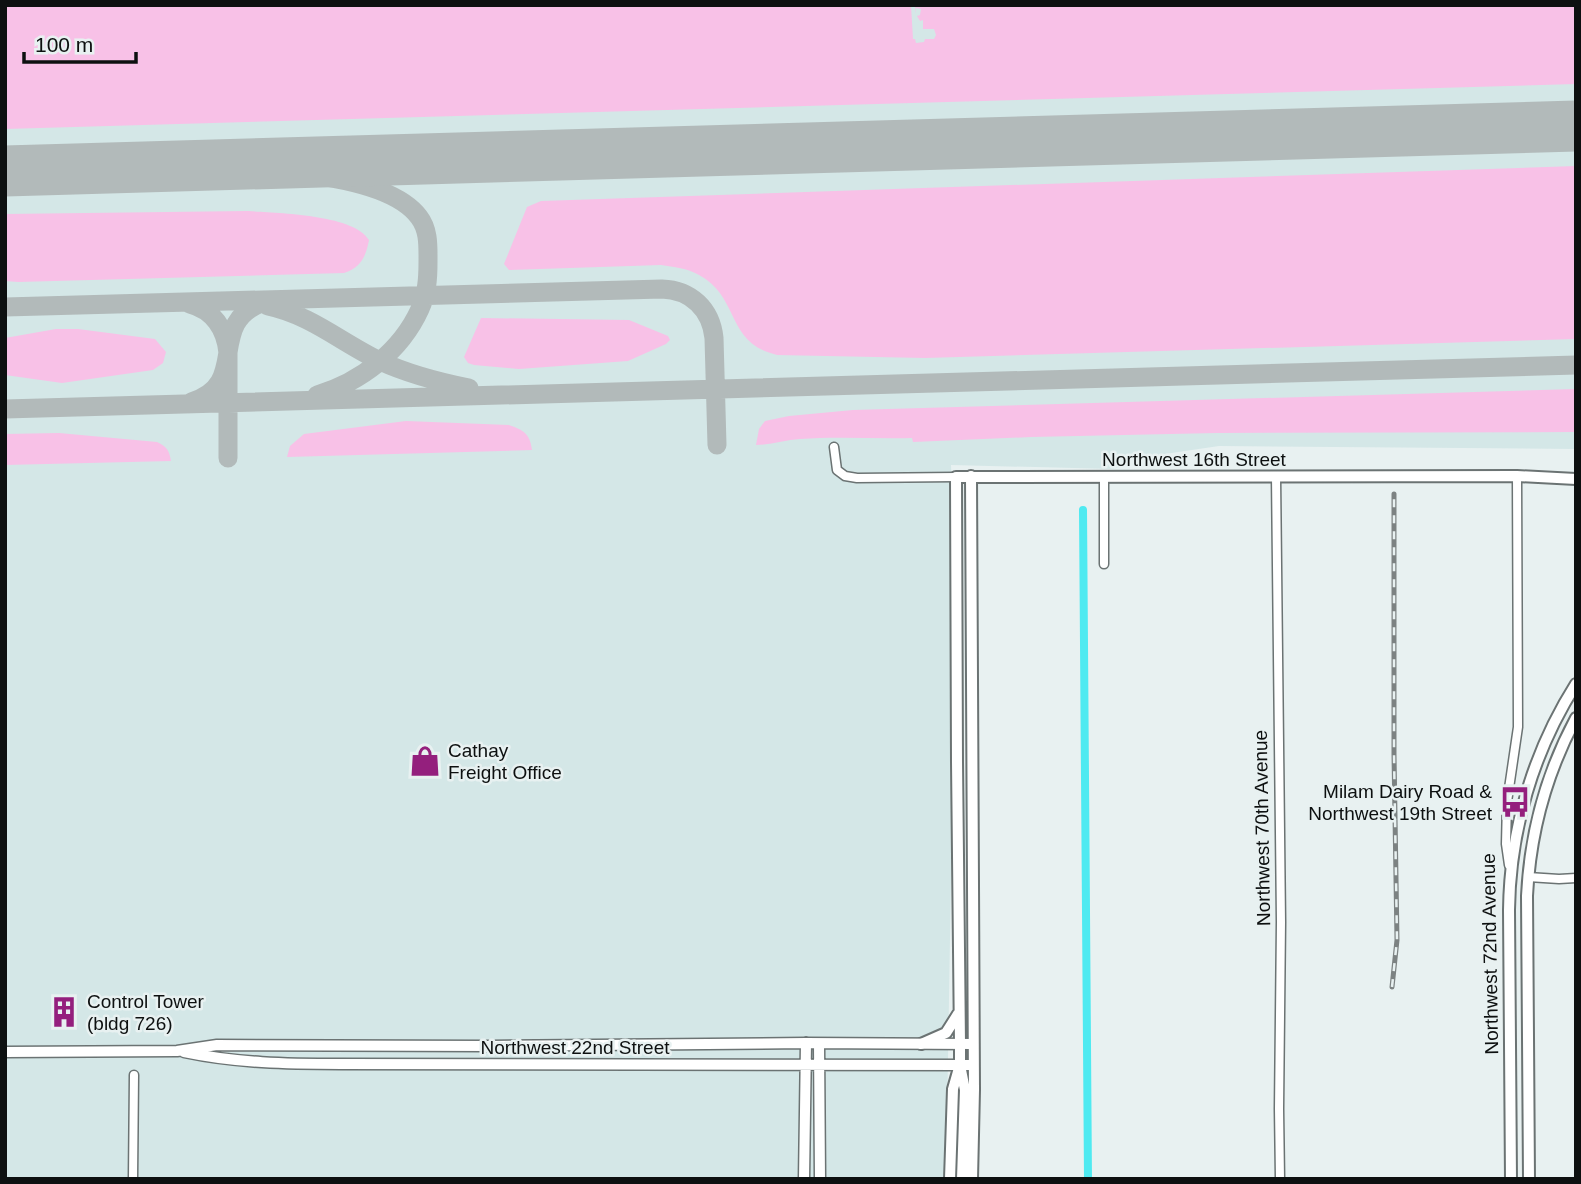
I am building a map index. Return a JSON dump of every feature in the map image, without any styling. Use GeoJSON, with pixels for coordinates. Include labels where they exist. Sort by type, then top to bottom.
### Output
{"type":"FeatureCollection","features":[{"type":"Feature","properties":{"kind":"main road"},"geometry":{"type":"LineString","coordinates":[[971,476],[972,1179]]}},
{"type":"Feature","properties":{"kind":"main road","name":"Northwest 16th Street"},"geometry":{"type":"LineString","coordinates":[[957,477],[1554,477],[1576,480]]}},
{"type":"Feature","properties":{"kind":"main road"},"geometry":{"type":"LineString","coordinates":[[957,477],[960,1065],[965,1090],[962,1179]]}},
{"type":"Feature","properties":{"kind":"main road"},"geometry":{"type":"LineString","coordinates":[[1528,877],[1511,875],[1519,823],[1544,743],[1553,722],[1576,684]]}},
{"type":"Feature","properties":{"kind":"main road","name":"Northwest 72nd Avenue"},"geometry":{"type":"LineString","coordinates":[[1528,1179],[1528,877],[1532,842],[1544,793],[1576,718]]}},
{"type":"Feature","properties":{"kind":"main road","name":"Northwest 72nd Avenue"},"geometry":{"type":"LineString","coordinates":[[1511,875],[1511,1179]]}},
{"type":"Feature","properties":{"kind":"main road"},"geometry":{"type":"LineString","coordinates":[[1509,947],[1527,977]]}},
{"type":"Feature","properties":{"kind":"main road"},"geometry":{"type":"LineString","coordinates":[[921,1044],[946,1033],[960,1012]]}},
{"type":"Feature","properties":{"kind":"main road"},"geometry":{"type":"LineString","coordinates":[[950,1179],[953,1089],[960,1065]]}},
{"type":"Feature","properties":{"kind":"main road"},"geometry":{"type":"LineString","coordinates":[[1510,1078],[1528,1078]]}},
{"type":"Feature","properties":{"kind":"street","name":"Northwest 16th Street"},"geometry":{"type":"LineString","coordinates":[[834,447],[837,470],[845,476],[957,477]]}},
{"type":"Feature","properties":{"kind":"street","name":"Northwest 70th Avenue"},"geometry":{"type":"LineString","coordinates":[[1276,476],[1281,922],[1280,1179]]}},
{"type":"Feature","properties":{"kind":"street","name":"Northwest 72nd Avenue"},"geometry":{"type":"LineString","coordinates":[[1511,875],[1506,844],[1509,783],[1518,727],[1517,477]]}},
{"type":"Feature","properties":{"kind":"street"},"geometry":{"type":"LineString","coordinates":[[1104,478],[1104,564]]}},
{"type":"Feature","properties":{"kind":"street"},"geometry":{"type":"LineString","coordinates":[[1528,877],[1576,878]]}},
{"type":"Feature","properties":{"kind":"street"},"geometry":{"type":"LineString","coordinates":[[804,1179],[806,1043]]}},
{"type":"Feature","properties":{"kind":"street"},"geometry":{"type":"LineString","coordinates":[[820,1044],[820,1179]]}},
{"type":"Feature","properties":{"kind":"street","name":"Northwest 22nd Street"},"geometry":{"type":"LineString","coordinates":[[5,1052],[177,1051],[217,1045],[973,1044]]}},
{"type":"Feature","properties":{"kind":"street","name":"Northwest 22nd Street"},"geometry":{"type":"LineString","coordinates":[[177,1051],[218,1059],[285,1063],[973,1065]]}},
{"type":"Feature","properties":{"kind":"street"},"geometry":{"type":"LineString","coordinates":[[133,1179],[134,1074]]}},
{"type":"Feature","properties":{"kind":"shaded area"},"geometry":{"type":"Polygon","coordinates":[[[5,5],[1576,5],[1576,449],[1219,446],[1158,455],[1113,469],[951,465],[956,578],[946,1179],[5,1179],[5,5]]]}},
{"type":"Feature","properties":{"kind":"shaded area"},"geometry":{"type":"Polygon","coordinates":[[[5,5],[911,5],[913,39],[916,43],[934,39],[936,35],[934,29],[923,29],[923,20],[920,21],[917,16],[920,15],[921,9],[916,8],[916,14],[915,5],[1576,5],[1576,84],[5,129],[5,5]]]}},
{"type":"Feature","properties":{"kind":"shaded area"},"geometry":{"type":"Polygon","coordinates":[[[1576,166],[1576,339],[925,358],[777,355],[760,349],[749,341],[722,296],[712,285],[690,271],[661,265],[509,270],[504,264],[527,207],[541,201],[1576,166]]]}},
{"type":"Feature","properties":{"kind":"shaded area"},"geometry":{"type":"Polygon","coordinates":[[[248,211],[313,216],[348,225],[361,231],[369,240],[366,251],[359,265],[344,273],[5,281],[5,214],[248,211]]]}},
{"type":"Feature","properties":{"kind":"shaded area"},"geometry":{"type":"Polygon","coordinates":[[[481,318],[629,320],[668,336],[670,340],[628,361],[519,369],[474,365],[468,363],[464,357],[481,318]]]}},
{"type":"Feature","properties":{"kind":"shaded area"},"geometry":{"type":"Polygon","coordinates":[[[56,329],[78,329],[155,339],[166,352],[163,363],[153,370],[62,383],[5,375],[5,338],[56,329]]]}},
{"type":"Feature","properties":{"kind":"shaded area"},"geometry":{"type":"Polygon","coordinates":[[[1576,389],[1576,432],[1217,433],[913,442],[912,438],[828,438],[756,445],[759,429],[765,421],[853,410],[1576,389]]]}},
{"type":"Feature","properties":{"kind":"shaded area"},"geometry":{"type":"Polygon","coordinates":[[[406,421],[509,425],[525,433],[532,450],[287,457],[290,446],[304,434],[406,421]]]}},
{"type":"Feature","properties":{"kind":"shaded area"},"geometry":{"type":"Polygon","coordinates":[[[59,433],[157,442],[167,449],[171,461],[5,465],[5,434],[59,433]]]}},
{"type":"Feature","properties":{"kind":"waterway"},"geometry":{"type":"LineString","coordinates":[[1083,510],[1088,1179]]}},
{"type":"Feature","properties":{"kind":"taxiway"},"geometry":{"type":"LineString","coordinates":[[143,167],[247,169],[331,178],[368,187],[398,199],[419,217],[427,238],[428,274],[424,297],[412,324],[378,363],[349,382],[317,395]]}},
{"type":"Feature","properties":{"kind":"taxiway"},"geometry":{"type":"LineString","coordinates":[[5,307],[672,290],[698,303],[709,318],[712,328],[717,445]]}},
{"type":"Feature","properties":{"kind":"taxiway"},"geometry":{"type":"LineString","coordinates":[[191,402],[209,393],[220,382],[236,324],[246,312],[264,302]]}},
{"type":"Feature","properties":{"kind":"taxiway"},"geometry":{"type":"LineString","coordinates":[[190,304],[212,316],[227,344],[228,458]]}},
{"type":"Feature","properties":{"kind":"taxiway"},"geometry":{"type":"LineString","coordinates":[[268,306],[298,316],[391,366],[469,388]]}},
{"type":"Feature","properties":{"kind":"taxiway"},"geometry":{"type":"LineString","coordinates":[[5,409],[1576,365]]}},
{"type":"Feature","properties":{"kind":"runway"},"geometry":{"type":"LineString","coordinates":[[5,171],[1576,126]]}},
{"type":"Feature","properties":{"kind":"railway"},"geometry":{"type":"LineString","coordinates":[[1392,987],[1397,940],[1394,494]]}},
{"type":"Feature","properties":{"kind":"place","name":"Cathay Freight Office"},"geometry":{"type":"Point","coordinates":[425,761]}},
{"type":"Feature","properties":{"kind":"place","name":"Milam Dairy Road & Northwest 19th Street"},"geometry":{"type":"Point","coordinates":[1515,802]}},
{"type":"Feature","properties":{"kind":"place","name":"Control Tower (bldg 726)"},"geometry":{"type":"Point","coordinates":[64,1012]}}]}
